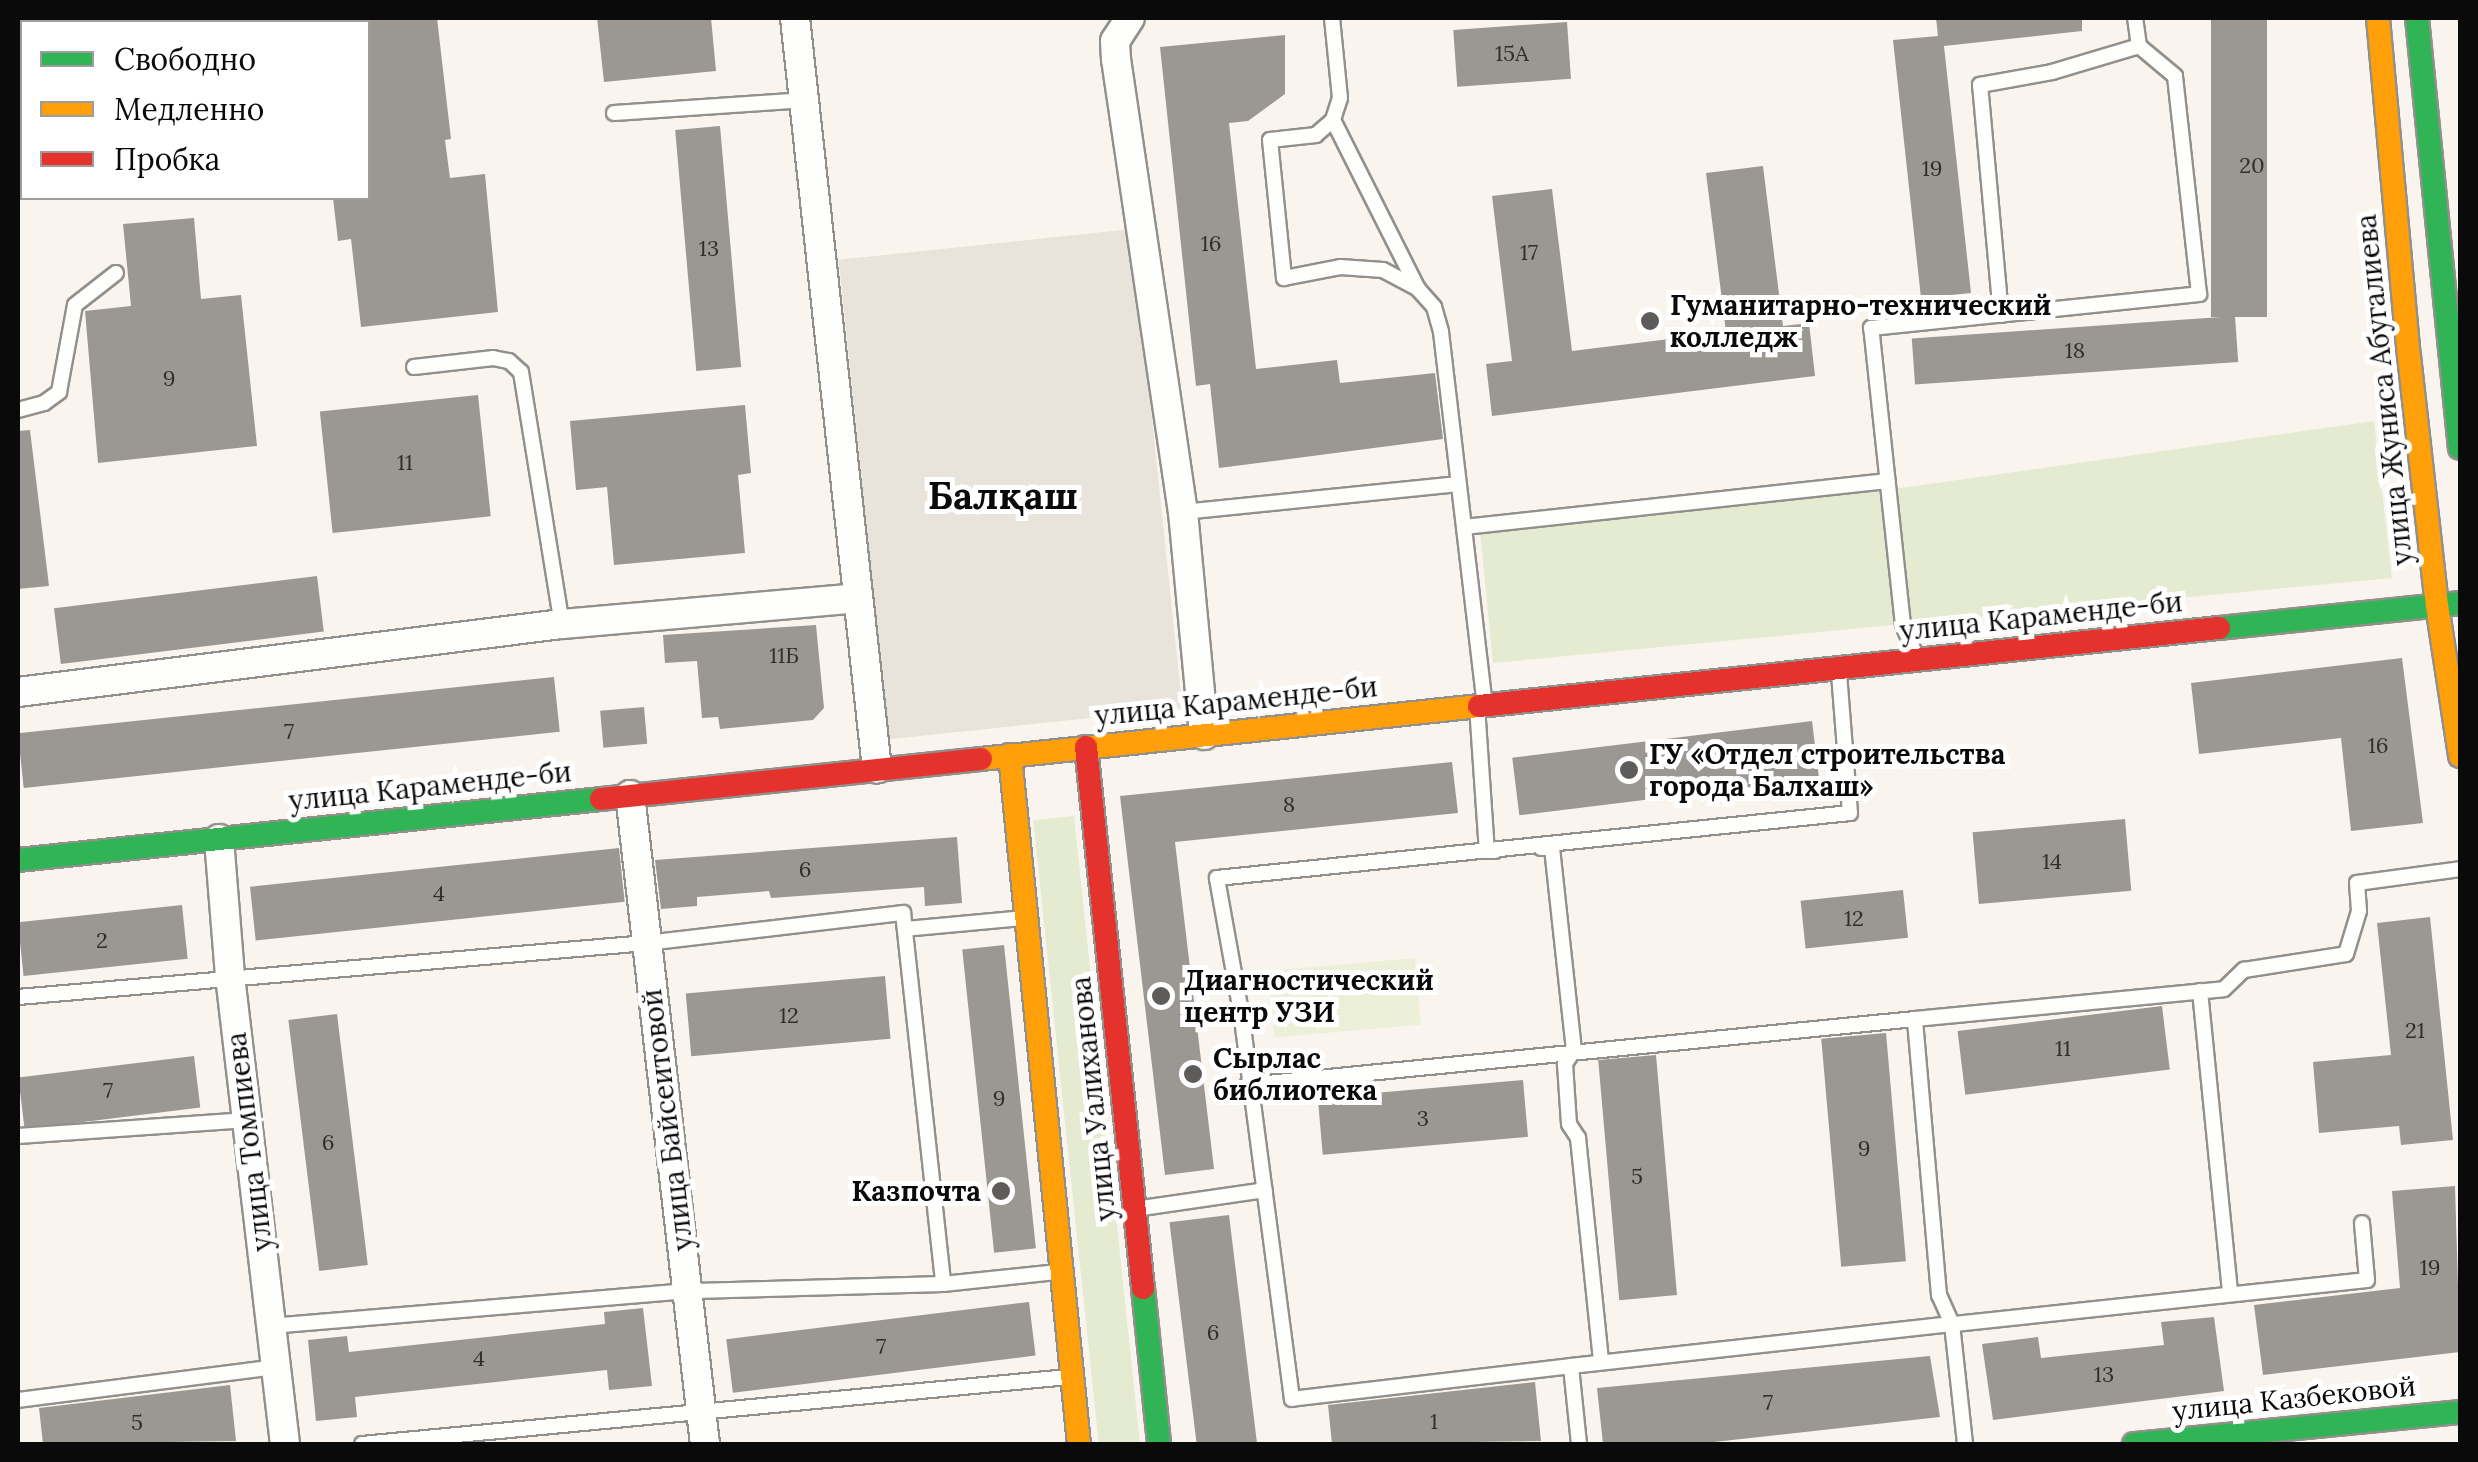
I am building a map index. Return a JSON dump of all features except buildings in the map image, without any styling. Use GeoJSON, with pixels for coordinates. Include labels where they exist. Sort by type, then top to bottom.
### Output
{"type":"FeatureCollection","features":[{"type":"Feature","properties":{"kind":"main road","name":"улица Жуниса Абугалиева"},"geometry":{"type":"LineString","coordinates":[[2378,18],[2403,297],[2449,604],[2460,756]]}},
{"type":"Feature","properties":{"kind":"main road"},"geometry":{"type":"LineString","coordinates":[[2417,18],[2460,448]]}},
{"type":"Feature","properties":{"kind":"main road","name":"улица Караменде-би"},"geometry":{"type":"LineString","coordinates":[[18,860],[2449,604]]}},
{"type":"Feature","properties":{"kind":"main road","name":"улица Уалиханова"},"geometry":{"type":"LineString","coordinates":[[1086,747],[1159,1444]]}},
{"type":"Feature","properties":{"kind":"main road","name":"улица Уалиханова"},"geometry":{"type":"LineString","coordinates":[[1010,755],[1058,1272],[1078,1444]]}},
{"type":"Feature","properties":{"kind":"main road","name":"улица Казбековой"},"geometry":{"type":"LineString","coordinates":[[2134,1444],[2460,1412]]}},
{"type":"Feature","properties":{"kind":"street"},"geometry":{"type":"LineString","coordinates":[[796,18],[808,100],[877,769]]}},
{"type":"Feature","properties":{"kind":"street"},"geometry":{"type":"LineString","coordinates":[[1130,18],[1115,40],[1116,59],[1183,512],[1204,734]]}},
{"type":"Feature","properties":{"kind":"street"},"geometry":{"type":"LineString","coordinates":[[18,692],[562,624],[857,598]]}},
{"type":"Feature","properties":{"kind":"street","name":"улица Байсеитовой"},"geometry":{"type":"LineString","coordinates":[[630,795],[705,1444]]}},
{"type":"Feature","properties":{"kind":"street","name":"улица Томпиева"},"geometry":{"type":"LineString","coordinates":[[219,839],[230,976],[284,1444]]}},
{"type":"Feature","properties":{"kind":"lane"},"geometry":{"type":"LineString","coordinates":[[1332,18],[1340,98],[1333,120],[1316,134],[1270,140],[1284,278],[1340,266],[1384,270],[1418,288]]}},
{"type":"Feature","properties":{"kind":"lane"},"geometry":{"type":"LineString","coordinates":[[1917,659],[1902,626],[1871,328],[2200,294],[2176,76],[2139,46],[2136,18]]}},
{"type":"Feature","properties":{"kind":"lane"},"geometry":{"type":"LineString","coordinates":[[2001,315],[1980,86],[2052,72],[2139,46]]}},
{"type":"Feature","properties":{"kind":"lane"},"geometry":{"type":"LineString","coordinates":[[614,113],[808,100]]}},
{"type":"Feature","properties":{"kind":"lane"},"geometry":{"type":"LineString","coordinates":[[1333,120],[1418,288],[1434,306],[1441,332],[1481,705],[1486,851]]}},
{"type":"Feature","properties":{"kind":"lane"},"geometry":{"type":"LineString","coordinates":[[18,410],[44,404],[60,392],[75,305],[116,273]]}},
{"type":"Feature","properties":{"kind":"lane"},"geometry":{"type":"LineString","coordinates":[[414,367],[493,358],[509,361],[521,372],[562,624]]}},
{"type":"Feature","properties":{"kind":"lane"},"geometry":{"type":"LineString","coordinates":[[1464,527],[1888,481]]}},
{"type":"Feature","properties":{"kind":"lane"},"geometry":{"type":"LineString","coordinates":[[1183,512],[1459,484]]}},
{"type":"Feature","properties":{"kind":"lane"},"geometry":{"type":"LineString","coordinates":[[1839,668],[1850,813],[1218,878],[1241,1012],[1247,1085],[1292,1399],[1601,1360],[2367,1280],[2362,1223]]}},
{"type":"Feature","properties":{"kind":"lane"},"geometry":{"type":"LineString","coordinates":[[1486,851],[1552,848],[1574,1050],[1564,1064],[1569,1124],[1578,1138],[1601,1360]]}},
{"type":"Feature","properties":{"kind":"lane"},"geometry":{"type":"LineString","coordinates":[[1247,1085],[2224,989],[2244,970],[2321,961],[2346,954],[2359,911],[2356,883],[2460,869]]}},
{"type":"Feature","properties":{"kind":"lane"},"geometry":{"type":"LineString","coordinates":[[18,997],[647,942],[903,913],[944,1284]]}},
{"type":"Feature","properties":{"kind":"lane"},"geometry":{"type":"LineString","coordinates":[[905,929],[1028,918]]}},
{"type":"Feature","properties":{"kind":"lane"},"geometry":{"type":"LineString","coordinates":[[2200,991],[2230,1294]]}},
{"type":"Feature","properties":{"kind":"lane"},"geometry":{"type":"LineString","coordinates":[[1915,1019],[1939,1295],[1952,1324],[1965,1444]]}},
{"type":"Feature","properties":{"kind":"lane"},"geometry":{"type":"LineString","coordinates":[[18,1136],[247,1120]]}},
{"type":"Feature","properties":{"kind":"lane"},"geometry":{"type":"LineString","coordinates":[[1134,1210],[1265,1190]]}},
{"type":"Feature","properties":{"kind":"lane"},"geometry":{"type":"LineString","coordinates":[[271,1326],[687,1291],[944,1284],[1058,1272]]}},
{"type":"Feature","properties":{"kind":"lane"},"geometry":{"type":"LineString","coordinates":[[1571,1366],[1579,1444]]}},
{"type":"Feature","properties":{"kind":"lane"},"geometry":{"type":"LineString","coordinates":[[18,1400],[276,1367]]}},
{"type":"Feature","properties":{"kind":"lane"},"geometry":{"type":"LineString","coordinates":[[362,1444],[1071,1377]]}},
{"type":"Feature","properties":{"kind":"green space"},"geometry":{"type":"Polygon","coordinates":[[[2374,421],[2392,578],[1493,663],[1480,531],[1908,487],[2374,421]]]}},
{"type":"Feature","properties":{"kind":"green space"},"geometry":{"type":"Polygon","coordinates":[[[1074,816],[1140,1444],[1099,1444],[1033,820],[1074,816]]]}},
{"type":"Feature","properties":{"kind":"green space"},"geometry":{"type":"Polygon","coordinates":[[[1415,958],[1421,1025],[1274,1038],[1269,971],[1415,958]]]}},
{"type":"Feature","properties":{"kind":"shaded area"},"geometry":{"type":"Polygon","coordinates":[[[1132,229],[1182,708],[889,739],[839,260],[1132,229]]]}},
{"type":"Feature","properties":{"kind":"traffic: fast"},"geometry":{"type":"LineString","coordinates":[[2417,18],[2460,448]]}},
{"type":"Feature","properties":{"kind":"traffic: fast"},"geometry":{"type":"LineString","coordinates":[[2219,628],[2460,603]]}},
{"type":"Feature","properties":{"kind":"traffic: fast"},"geometry":{"type":"LineString","coordinates":[[18,860],[601,799]]}},
{"type":"Feature","properties":{"kind":"traffic: fast"},"geometry":{"type":"LineString","coordinates":[[1143,1288],[1159,1444]]}},
{"type":"Feature","properties":{"kind":"traffic: fast"},"geometry":{"type":"LineString","coordinates":[[2134,1444],[2460,1412]]}},
{"type":"Feature","properties":{"kind":"traffic: slow"},"geometry":{"type":"LineString","coordinates":[[2378,18],[2409,356],[2437,605],[2460,756]]}},
{"type":"Feature","properties":{"kind":"traffic: slow"},"geometry":{"type":"LineString","coordinates":[[981,759],[1479,706]]}},
{"type":"Feature","properties":{"kind":"traffic: slow"},"geometry":{"type":"LineString","coordinates":[[1010,755],[1079,1444]]}},
{"type":"Feature","properties":{"kind":"traffic: jam"},"geometry":{"type":"LineString","coordinates":[[1479,706],[2219,628]]}},
{"type":"Feature","properties":{"kind":"traffic: jam"},"geometry":{"type":"LineString","coordinates":[[1086,747],[1143,1288]]}},
{"type":"Feature","properties":{"kind":"traffic: jam"},"geometry":{"type":"LineString","coordinates":[[601,799],[981,759]]}},
{"type":"Feature","properties":{"kind":"place","name":"Гуманитарно-технический колледж"},"geometry":{"type":"Point","coordinates":[1650,321]}},
{"type":"Feature","properties":{"kind":"place","name":"ГУ «Отдел строительства города Балхаш»"},"geometry":{"type":"Point","coordinates":[1629,770]}},
{"type":"Feature","properties":{"kind":"place","name":"Диагностический центр УЗИ"},"geometry":{"type":"Point","coordinates":[1161,996]}},
{"type":"Feature","properties":{"kind":"place","name":"Сырлас библиотека"},"geometry":{"type":"Point","coordinates":[1193,1074]}},
{"type":"Feature","properties":{"kind":"place","name":"Казпочта"},"geometry":{"type":"Point","coordinates":[1001,1191]}},
{"type":"Feature","properties":{"kind":"district","name":"Балқаш"},"geometry":{"type":"Point","coordinates":[1003,496]}}]}
